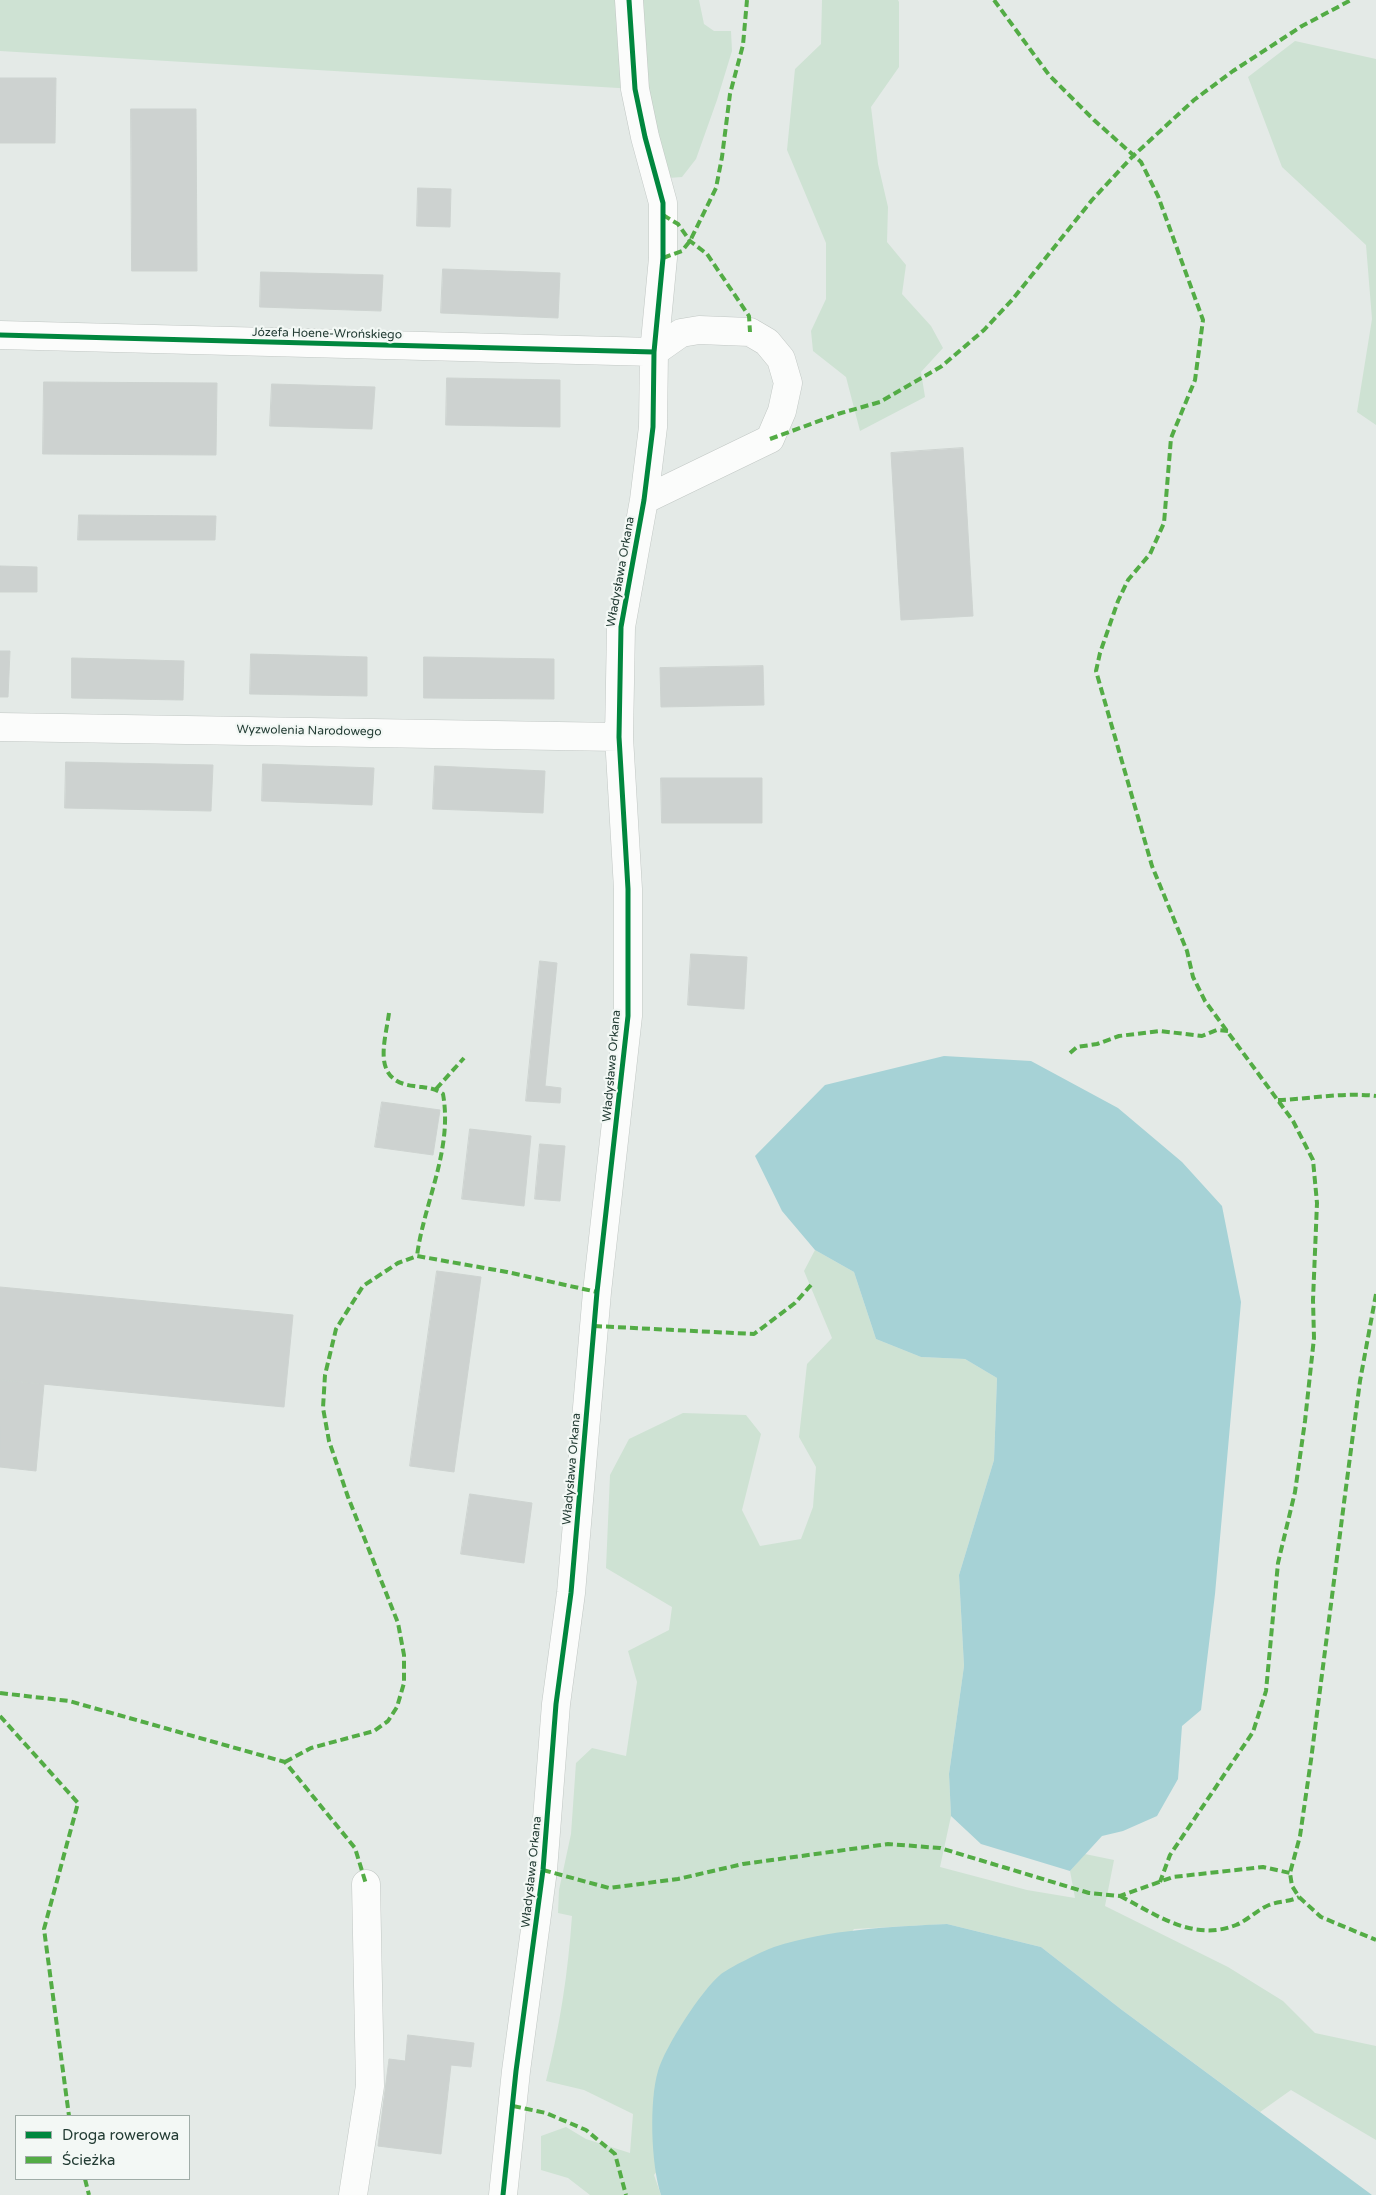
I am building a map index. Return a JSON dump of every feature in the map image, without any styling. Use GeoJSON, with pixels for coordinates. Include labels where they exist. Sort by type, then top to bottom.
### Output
{"type":"FeatureCollection","features":[{"type":"Feature","properties":{"kind":"street","name":"Władysława Orkana"},"geometry":{"type":"LineString","coordinates":[[502,2195],[516,2070],[543,1870],[556,1704],[571,1593],[597,1301],[628,1016],[628,888],[619,737],[621,627],[644,500],[653,427],[654,352],[663,258],[664,202],[645,137],[635,88],[629,0]]}},
{"type":"Feature","properties":{"kind":"street"},"geometry":{"type":"LineString","coordinates":[[644,500],[770,439],[782,411],[788,383],[781,359],[767,342],[750,332],[699,330],[681,333],[654,352]]}},
{"type":"Feature","properties":{"kind":"street","name":"Józefa Hoene-Wrońskiego"},"geometry":{"type":"LineString","coordinates":[[0,335],[654,352]]}},
{"type":"Feature","properties":{"kind":"street","name":"Wyzwolenia Narodowego"},"geometry":{"type":"LineString","coordinates":[[0,727],[619,737]]}},
{"type":"Feature","properties":{"kind":"street"},"geometry":{"type":"LineString","coordinates":[[352,2195],[370,2086],[366,1884]]}},
{"type":"Feature","properties":{"kind":"green space"},"geometry":{"type":"Polygon","coordinates":[[[0,0],[629,0],[635,89],[0,51],[0,0]]]}},
{"type":"Feature","properties":{"kind":"green space"},"geometry":{"type":"Polygon","coordinates":[[[639,0],[699,0],[704,24],[714,31],[731,31],[732,51],[717,100],[696,159],[682,177],[668,178],[652,118],[639,0]]]}},
{"type":"Feature","properties":{"kind":"green space"},"geometry":{"type":"Polygon","coordinates":[[[822,0],[898,0],[899,2],[899,67],[871,107],[878,164],[888,207],[887,242],[906,265],[902,294],[931,326],[943,348],[921,372],[925,397],[860,431],[846,377],[813,351],[811,331],[826,299],[826,243],[787,150],[795,69],[821,44],[822,0]]]}},
{"type":"Feature","properties":{"kind":"green space"},"geometry":{"type":"Polygon","coordinates":[[[1295,41],[1376,59],[1376,425],[1357,412],[1372,319],[1366,245],[1282,167],[1248,77],[1295,41]]]}},
{"type":"Feature","properties":{"kind":"green space"},"geometry":{"type":"Polygon","coordinates":[[[815,1250],[854,1272],[876,1339],[921,1357],[965,1359],[997,1378],[994,1460],[959,1575],[964,1666],[949,1774],[951,1816],[940,1867],[1027,1890],[1075,1898],[1070,1871],[1085,1854],[1114,1860],[1105,1906],[1228,1967],[1283,2001],[1315,2033],[1376,2046],[1376,2140],[1291,2090],[1260,2112],[1122,2010],[1041,1947],[947,1924],[854,1929],[654,2175],[661,2195],[590,2195],[568,2178],[541,2170],[541,2136],[566,2127],[586,2139],[630,2153],[633,2114],[584,2090],[546,2081],[566,1979],[572,1916],[558,1913],[559,1890],[571,1834],[576,1763],[592,1748],[626,1756],[637,1682],[628,1651],[669,1630],[672,1607],[606,1568],[610,1475],[629,1439],[683,1413],[746,1415],[761,1434],[742,1510],[760,1546],[801,1539],[813,1507],[816,1467],[799,1437],[807,1364],[832,1338],[804,1271],[815,1250]]]}},
{"type":"Feature","properties":{"kind":"water"},"geometry":{"type":"Polygon","coordinates":[[[944,1056],[1031,1061],[1118,1108],[1182,1162],[1222,1206],[1241,1302],[1215,1594],[1201,1710],[1182,1726],[1178,1779],[1157,1816],[1123,1831],[1102,1836],[1070,1871],[981,1844],[951,1816],[949,1774],[964,1666],[959,1575],[994,1460],[997,1378],[965,1359],[921,1357],[876,1339],[854,1272],[815,1250],[782,1211],[755,1156],[825,1085],[944,1056]]]}},
{"type":"Feature","properties":{"kind":"water"},"geometry":{"type":"Polygon","coordinates":[[[947,1924],[1041,1947],[1122,2010],[1372,2195],[661,2195],[655,2167],[652,2133],[653,2099],[658,2071],[668,2048],[684,2020],[703,1993],[720,1975],[774,1947],[816,1936],[903,1926],[947,1924]]]}},
{"type":"Feature","properties":{"kind":"building"},"geometry":{"type":"Polygon","coordinates":[[[0,78],[56,78],[55,143],[0,143],[0,78]]]}},
{"type":"Feature","properties":{"kind":"building"},"geometry":{"type":"Polygon","coordinates":[[[131,109],[196,109],[197,271],[132,271],[131,109]]]}},
{"type":"Feature","properties":{"kind":"building"},"geometry":{"type":"Polygon","coordinates":[[[418,188],[451,189],[450,227],[417,226],[418,188]]]}},
{"type":"Feature","properties":{"kind":"building"},"geometry":{"type":"Polygon","coordinates":[[[443,269],[560,273],[558,318],[441,313],[443,269]]]}},
{"type":"Feature","properties":{"kind":"building"},"geometry":{"type":"Polygon","coordinates":[[[261,272],[383,275],[381,311],[260,307],[261,272]]]}},
{"type":"Feature","properties":{"kind":"building"},"geometry":{"type":"Polygon","coordinates":[[[447,378],[560,380],[560,427],[446,425],[447,378]]]}},
{"type":"Feature","properties":{"kind":"building"},"geometry":{"type":"Polygon","coordinates":[[[44,382],[217,383],[216,455],[43,454],[44,382]]]}},
{"type":"Feature","properties":{"kind":"building"},"geometry":{"type":"Polygon","coordinates":[[[272,384],[375,387],[372,429],[270,426],[272,384]]]}},
{"type":"Feature","properties":{"kind":"building"},"geometry":{"type":"Polygon","coordinates":[[[963,448],[973,616],[901,620],[891,453],[963,448]]]}},
{"type":"Feature","properties":{"kind":"building"},"geometry":{"type":"Polygon","coordinates":[[[79,515],[216,516],[215,540],[78,540],[79,515]]]}},
{"type":"Feature","properties":{"kind":"building"},"geometry":{"type":"Polygon","coordinates":[[[0,566],[37,567],[37,592],[0,592],[0,566]]]}},
{"type":"Feature","properties":{"kind":"building"},"geometry":{"type":"Polygon","coordinates":[[[0,651],[10,651],[8,697],[0,697],[0,651]]]}},
{"type":"Feature","properties":{"kind":"building"},"geometry":{"type":"Polygon","coordinates":[[[251,654],[367,657],[367,696],[250,694],[251,654]]]}},
{"type":"Feature","properties":{"kind":"building"},"geometry":{"type":"Polygon","coordinates":[[[424,657],[554,659],[554,699],[424,698],[424,657]]]}},
{"type":"Feature","properties":{"kind":"building"},"geometry":{"type":"Polygon","coordinates":[[[72,658],[184,661],[183,700],[72,698],[72,658]]]}},
{"type":"Feature","properties":{"kind":"building"},"geometry":{"type":"Polygon","coordinates":[[[763,666],[764,705],[661,707],[660,668],[763,666]]]}},
{"type":"Feature","properties":{"kind":"building"},"geometry":{"type":"Polygon","coordinates":[[[66,762],[213,765],[211,811],[65,808],[66,762]]]}},
{"type":"Feature","properties":{"kind":"building"},"geometry":{"type":"Polygon","coordinates":[[[263,764],[374,768],[372,805],[262,801],[263,764]]]}},
{"type":"Feature","properties":{"kind":"building"},"geometry":{"type":"Polygon","coordinates":[[[435,766],[545,771],[543,813],[433,809],[435,766]]]}},
{"type":"Feature","properties":{"kind":"building"},"geometry":{"type":"Polygon","coordinates":[[[661,778],[762,778],[762,823],[662,823],[661,778]]]}},
{"type":"Feature","properties":{"kind":"building"},"geometry":{"type":"Polygon","coordinates":[[[691,954],[747,957],[744,1009],[688,1005],[691,954]]]}},
{"type":"Feature","properties":{"kind":"building"},"geometry":{"type":"Polygon","coordinates":[[[540,961],[557,963],[545,1086],[561,1088],[560,1103],[526,1101],[540,961]]]}},
{"type":"Feature","properties":{"kind":"building"},"geometry":{"type":"Polygon","coordinates":[[[382,1102],[440,1110],[433,1155],[375,1147],[382,1102]]]}},
{"type":"Feature","properties":{"kind":"building"},"geometry":{"type":"Polygon","coordinates":[[[470,1129],[531,1136],[524,1206],[462,1199],[470,1129]]]}},
{"type":"Feature","properties":{"kind":"building"},"geometry":{"type":"Polygon","coordinates":[[[540,1144],[565,1146],[560,1201],[535,1199],[540,1144]]]}},
{"type":"Feature","properties":{"kind":"building"},"geometry":{"type":"Polygon","coordinates":[[[437,1271],[481,1277],[454,1472],[410,1466],[437,1271]]]}},
{"type":"Feature","properties":{"kind":"building"},"geometry":{"type":"Polygon","coordinates":[[[0,1287],[293,1315],[284,1407],[0,1380],[0,1287]]]}},
{"type":"Feature","properties":{"kind":"building"},"geometry":{"type":"Polygon","coordinates":[[[0,1380],[44,1384],[36,1471],[0,1467],[0,1380]]]}},
{"type":"Feature","properties":{"kind":"building"},"geometry":{"type":"Polygon","coordinates":[[[470,1494],[532,1503],[524,1563],[461,1554],[470,1494]]]}},
{"type":"Feature","properties":{"kind":"building"},"geometry":{"type":"Polygon","coordinates":[[[408,2035],[474,2043],[471,2067],[451,2065],[441,2154],[378,2146],[389,2059],[405,2061],[408,2035]]]}},
{"type":"Feature","properties":{"kind":"marked path"},"geometry":{"type":"LineString","coordinates":[[663,258],[682,251],[690,241],[716,188],[730,94],[743,45],[747,0]]}},
{"type":"Feature","properties":{"kind":"marked path"},"geometry":{"type":"LineString","coordinates":[[994,0],[1049,75],[1094,120],[1141,162],[1158,196],[1203,320],[1195,380],[1171,438],[1164,523],[1150,554],[1128,580],[1118,601],[1100,653],[1096,671],[1152,866],[1187,951],[1193,977],[1205,1001],[1293,1121],[1313,1160],[1317,1203],[1313,1300],[1314,1338],[1295,1492],[1278,1563],[1266,1691],[1253,1732],[1170,1855],[1160,1882]]}},
{"type":"Feature","properties":{"kind":"marked path"},"geometry":{"type":"LineString","coordinates":[[770,439],[841,413],[880,402],[942,366],[984,330],[1012,300],[1092,200],[1133,156],[1194,100],[1233,71],[1302,26],[1351,0]]}},
{"type":"Feature","properties":{"kind":"marked path"},"geometry":{"type":"LineString","coordinates":[[663,215],[678,224],[690,241],[707,254],[749,316],[750,332]]}},
{"type":"Feature","properties":{"kind":"marked path"},"geometry":{"type":"LineString","coordinates":[[389,1013],[384,1059],[386,1069],[391,1077],[400,1083],[433,1089],[443,1094],[445,1115],[441,1156],[425,1216],[417,1256]]}},
{"type":"Feature","properties":{"kind":"marked path"},"geometry":{"type":"LineString","coordinates":[[1070,1053],[1077,1047],[1097,1044],[1119,1036],[1160,1031],[1202,1036],[1217,1030],[1228,1031]]}},
{"type":"Feature","properties":{"kind":"marked path"},"geometry":{"type":"LineString","coordinates":[[436,1089],[464,1058]]}},
{"type":"Feature","properties":{"kind":"marked path"},"geometry":{"type":"LineString","coordinates":[[1278,1100],[1339,1095],[1376,1096]]}},
{"type":"Feature","properties":{"kind":"marked path"},"geometry":{"type":"LineString","coordinates":[[285,1762],[311,1748],[374,1731],[388,1721],[397,1707],[404,1683],[404,1655],[398,1623],[348,1497],[329,1441],[323,1408],[325,1375],[336,1329],[363,1286],[398,1263],[417,1256],[507,1272],[597,1292]]}},
{"type":"Feature","properties":{"kind":"marked path"},"geometry":{"type":"LineString","coordinates":[[594,1326],[754,1334],[795,1303],[811,1285]]}},
{"type":"Feature","properties":{"kind":"marked path"},"geometry":{"type":"LineString","coordinates":[[1376,1294],[1360,1381],[1300,1836],[1290,1873],[1292,1886],[1299,1897],[1321,1917],[1376,1940]]}},
{"type":"Feature","properties":{"kind":"marked path"},"geometry":{"type":"LineString","coordinates":[[0,1693],[69,1701],[285,1762],[355,1848],[366,1884]]}},
{"type":"Feature","properties":{"kind":"marked path"},"geometry":{"type":"LineString","coordinates":[[0,1716],[78,1803],[44,1929],[69,2115]]}},
{"type":"Feature","properties":{"kind":"marked path"},"geometry":{"type":"LineString","coordinates":[[543,1870],[609,1888],[678,1879],[743,1864],[888,1844],[940,1848],[1089,1893],[1120,1896],[1173,1877],[1263,1867],[1290,1873]]}},
{"type":"Feature","properties":{"kind":"marked path"},"geometry":{"type":"LineString","coordinates":[[1120,1896],[1176,1924],[1205,1930],[1236,1925],[1269,1905],[1299,1897]]}},
{"type":"Feature","properties":{"kind":"marked path"},"geometry":{"type":"LineString","coordinates":[[513,2106],[546,2113],[586,2130],[615,2154],[626,2195]]}},
{"type":"Feature","properties":{"kind":"marked path"},"geometry":{"type":"LineString","coordinates":[[85,2180],[89,2195]]}},
{"type":"Feature","properties":{"kind":"cycle path"},"geometry":{"type":"LineString","coordinates":[[503,2195],[516,2071],[543,1870],[556,1704],[571,1593],[597,1292],[628,1016],[628,889],[619,737],[621,627],[644,500],[653,427],[654,352],[663,258],[663,203],[645,137],[635,89],[629,0]]}},
{"type":"Feature","properties":{"kind":"cycle path"},"geometry":{"type":"LineString","coordinates":[[0,335],[654,352]]}}]}
